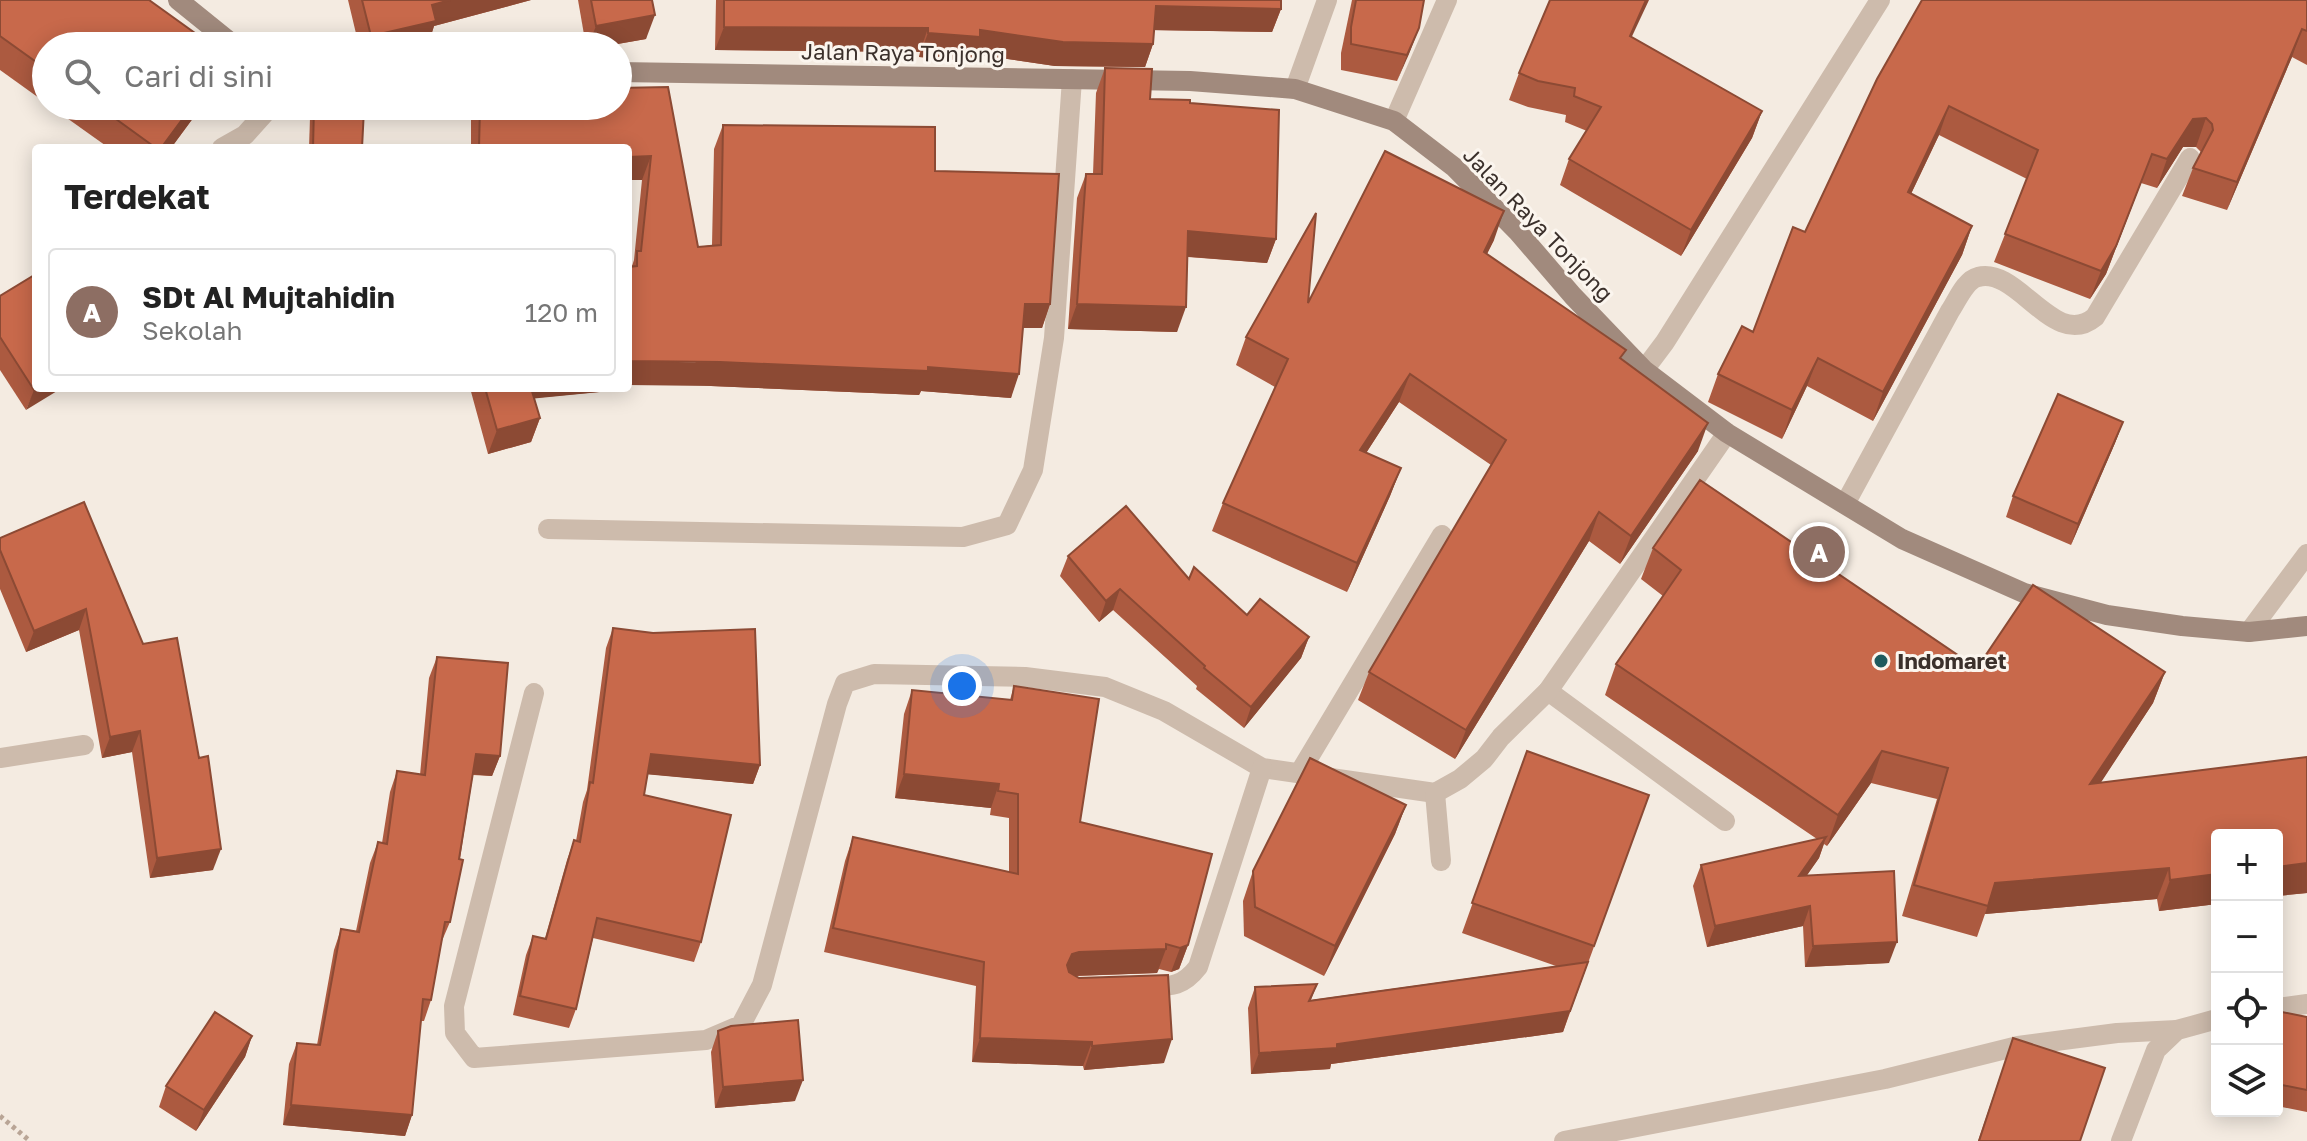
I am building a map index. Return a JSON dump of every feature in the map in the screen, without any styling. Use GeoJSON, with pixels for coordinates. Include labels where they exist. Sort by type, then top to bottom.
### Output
{"type":"FeatureCollection","features":[{"type":"Feature","properties":{"kind":"main road"},"geometry":{"type":"LineString","coordinates":[[178,0],[218,32]]}},
{"type":"Feature","properties":{"kind":"main road","name":"Jalan Raya Tonjong"},"geometry":{"type":"LineString","coordinates":[[632,72],[1190,81],[1295,89],[1394,121],[1454,167],[1644,370],[1727,433],[1902,539],[2024,593],[2107,615],[2249,632],[2307,626]]}},
{"type":"Feature","properties":{"kind":"street"},"geometry":{"type":"LineString","coordinates":[[1295,89],[1327,0]]}},
{"type":"Feature","properties":{"kind":"street"},"geometry":{"type":"LineString","coordinates":[[1394,121],[1447,0]]}},
{"type":"Feature","properties":{"kind":"street"},"geometry":{"type":"LineString","coordinates":[[1644,370],[1665,342],[1880,0]]}},
{"type":"Feature","properties":{"kind":"street"},"geometry":{"type":"LineString","coordinates":[[548,529],[963,537],[1007,525],[1033,470],[1054,338],[1072,79]]}},
{"type":"Feature","properties":{"kind":"street"},"geometry":{"type":"LineString","coordinates":[[229,144],[245,135],[258,120]]}},
{"type":"Feature","properties":{"kind":"street"},"geometry":{"type":"LineString","coordinates":[[1845,504],[1950,311],[1969,282],[1978,277],[1999,280],[2054,317],[2075,327],[2084,325],[2095,317],[2190,158]]}},
{"type":"Feature","properties":{"kind":"street"},"geometry":{"type":"LineString","coordinates":[[534,693],[454,1006],[455,1033],[474,1058],[706,1040],[741,1025],[762,985],[845,683],[874,674],[1025,677],[1105,687],[1164,711],[1262,768],[1435,793],[1460,779],[1484,759],[1501,737],[1548,691],[1727,433]]}},
{"type":"Feature","properties":{"kind":"street"},"geometry":{"type":"LineString","coordinates":[[1300,772],[1442,535]]}},
{"type":"Feature","properties":{"kind":"street"},"geometry":{"type":"LineString","coordinates":[[2249,632],[2307,554]]}},
{"type":"Feature","properties":{"kind":"street"},"geometry":{"type":"LineString","coordinates":[[1548,691],[1725,821]]}},
{"type":"Feature","properties":{"kind":"street"},"geometry":{"type":"LineString","coordinates":[[0,758],[84,745]]}},
{"type":"Feature","properties":{"kind":"street"},"geometry":{"type":"LineString","coordinates":[[1128,987],[1171,986],[1187,980],[1198,967],[1262,768]]}},
{"type":"Feature","properties":{"kind":"street"},"geometry":{"type":"LineString","coordinates":[[1435,793],[1441,861]]}},
{"type":"Feature","properties":{"kind":"street"},"geometry":{"type":"LineString","coordinates":[[2283,1007],[2307,1004]]}},
{"type":"Feature","properties":{"kind":"street"},"geometry":{"type":"LineString","coordinates":[[1564,1141],[1885,1079],[2018,1046],[2117,1033],[2177,1030],[2211,1021]]}},
{"type":"Feature","properties":{"kind":"street"},"geometry":{"type":"LineString","coordinates":[[2121,1141],[2156,1050],[2177,1030]]}},
{"type":"Feature","properties":{"kind":"path"},"geometry":{"type":"LineString","coordinates":[[0,1116],[30,1141]]}},
{"type":"Feature","properties":{"kind":"building"},"geometry":{"type":"Polygon","coordinates":[[[0,0],[149,0],[194,32],[32,32],[32,59],[0,36],[0,0]]]}},
{"type":"Feature","properties":{"kind":"building"},"geometry":{"type":"Polygon","coordinates":[[[362,0],[450,0],[432,5],[436,21],[388,32],[370,32],[362,0]]]}},
{"type":"Feature","properties":{"kind":"building"},"geometry":{"type":"Polygon","coordinates":[[[591,0],[652,0],[655,15],[596,26],[591,0]]]}},
{"type":"Feature","properties":{"kind":"building"},"geometry":{"type":"Polygon","coordinates":[[[724,0],[1281,0],[1281,9],[1156,6],[1153,44],[1063,42],[980,30],[980,37],[928,33],[928,28],[724,27],[724,0]]]}},
{"type":"Feature","properties":{"kind":"building"},"geometry":{"type":"Polygon","coordinates":[[[1356,0],[1424,0],[1419,28],[1407,55],[1351,44],[1356,0]]]}},
{"type":"Feature","properties":{"kind":"building"},"geometry":{"type":"Polygon","coordinates":[[[1550,0],[1646,0],[1630,36],[1762,111],[1691,230],[1569,159],[1601,107],[1574,96],[1575,88],[1538,81],[1519,73],[1550,0]]]}},
{"type":"Feature","properties":{"kind":"building"},"geometry":{"type":"Polygon","coordinates":[[[1922,0],[2307,0],[2307,31],[2302,29],[2237,182],[2193,168],[2213,130],[2206,118],[2193,119],[2167,159],[2152,154],[2116,246],[2101,271],[2005,234],[2038,150],[1949,106],[1908,192],[1972,226],[1883,392],[1818,358],[1792,410],[1718,374],[1742,326],[1753,332],[1793,227],[1805,232],[1877,79],[1922,0]]]}},
{"type":"Feature","properties":{"kind":"building"},"geometry":{"type":"Polygon","coordinates":[[[1105,68],[1152,69],[1150,99],[1190,100],[1190,103],[1279,110],[1276,239],[1188,231],[1186,307],[1077,304],[1086,174],[1102,174],[1105,68]]]}},
{"type":"Feature","properties":{"kind":"building"},"geometry":{"type":"Polygon","coordinates":[[[668,87],[698,247],[721,245],[723,125],[935,127],[935,171],[1059,174],[1050,304],[1025,304],[1019,374],[928,367],[928,371],[632,361],[632,267],[637,266],[637,251],[641,251],[651,156],[632,157],[632,144],[479,144],[480,120],[632,120],[632,88],[668,87]]]}},
{"type":"Feature","properties":{"kind":"building"},"geometry":{"type":"Polygon","coordinates":[[[117,120],[182,120],[164,144],[150,144],[117,120]]]}},
{"type":"Feature","properties":{"kind":"building"},"geometry":{"type":"Polygon","coordinates":[[[314,120],[363,120],[362,144],[313,144],[314,120]]]}},
{"type":"Feature","properties":{"kind":"building"},"geometry":{"type":"Polygon","coordinates":[[[1385,151],[1504,211],[1484,252],[1626,350],[1620,358],[1708,423],[1631,536],[1599,512],[1466,730],[1369,672],[1506,440],[1410,374],[1360,450],[1401,468],[1357,563],[1223,503],[1288,359],[1246,337],[1316,213],[1308,303],[1385,151]]]}},
{"type":"Feature","properties":{"kind":"building"},"geometry":{"type":"Polygon","coordinates":[[[32,276],[32,387],[0,337],[0,296],[32,276]]]}},
{"type":"Feature","properties":{"kind":"building"},"geometry":{"type":"Polygon","coordinates":[[[486,392],[532,392],[540,418],[497,430],[486,392]]]}},
{"type":"Feature","properties":{"kind":"building"},"geometry":{"type":"Polygon","coordinates":[[[2058,394],[2123,422],[2078,524],[2013,496],[2058,394]]]}},
{"type":"Feature","properties":{"kind":"building"},"geometry":{"type":"Polygon","coordinates":[[[1700,480],[1977,668],[2033,585],[2165,672],[2090,784],[2307,757],[2307,863],[2283,866],[2283,829],[2211,829],[2211,875],[2170,880],[2169,868],[1995,883],[1988,906],[1914,885],[1948,768],[1882,751],[1838,815],[1616,664],[1681,570],[1653,548],[1700,480]]]}},
{"type":"Feature","properties":{"kind":"building"},"geometry":{"type":"Polygon","coordinates":[[[84,502],[143,644],[177,638],[199,758],[208,756],[221,849],[157,858],[140,731],[110,737],[86,609],[34,631],[0,550],[0,538],[84,502]]]}},
{"type":"Feature","properties":{"kind":"building"},"geometry":{"type":"Polygon","coordinates":[[[1126,506],[1189,579],[1194,567],[1247,615],[1260,599],[1309,637],[1251,707],[1204,668],[1120,589],[1106,601],[1068,556],[1126,506]]]}},
{"type":"Feature","properties":{"kind":"building"},"geometry":{"type":"Polygon","coordinates":[[[613,628],[653,633],[755,629],[760,765],[651,754],[644,795],[731,815],[701,942],[597,918],[576,1009],[520,996],[533,936],[546,939],[574,840],[580,842],[590,782],[593,783],[613,628]]]}},
{"type":"Feature","properties":{"kind":"building"},"geometry":{"type":"Polygon","coordinates":[[[437,657],[508,663],[500,756],[476,754],[459,859],[463,860],[450,922],[445,922],[431,1000],[423,999],[412,1115],[291,1105],[297,1043],[320,1045],[341,929],[359,932],[378,842],[387,844],[397,771],[425,775],[437,657]]]}},
{"type":"Feature","properties":{"kind":"building"},"geometry":{"type":"Polygon","coordinates":[[[1014,686],[1099,699],[1080,822],[1212,854],[1188,945],[1180,948],[1166,944],[1166,949],[1079,952],[1072,954],[1067,965],[1069,972],[1079,978],[1168,975],[1172,1039],[1092,1046],[1092,1042],[980,1038],[984,962],[833,928],[853,837],[1018,874],[1018,794],[998,791],[999,784],[904,774],[912,690],[1012,700],[1014,686]]]}},
{"type":"Feature","properties":{"kind":"building"},"geometry":{"type":"Polygon","coordinates":[[[1527,751],[1649,795],[1594,946],[1472,903],[1527,751]]]}},
{"type":"Feature","properties":{"kind":"building"},"geometry":{"type":"Polygon","coordinates":[[[1310,758],[1406,805],[1335,946],[1255,907],[1253,871],[1310,758]]]}},
{"type":"Feature","properties":{"kind":"building"},"geometry":{"type":"Polygon","coordinates":[[[1826,837],[1799,876],[1894,871],[1897,942],[1813,946],[1810,906],[1715,926],[1701,865],[1826,837]]]}},
{"type":"Feature","properties":{"kind":"building"},"geometry":{"type":"Polygon","coordinates":[[[1588,962],[1570,1011],[1337,1044],[1337,1048],[1259,1053],[1255,987],[1317,984],[1309,1001],[1588,962]]]}},
{"type":"Feature","properties":{"kind":"building"},"geometry":{"type":"Polygon","coordinates":[[[215,1012],[252,1036],[204,1110],[166,1086],[215,1012]]]}},
{"type":"Feature","properties":{"kind":"building"},"geometry":{"type":"Polygon","coordinates":[[[2283,1012],[2307,1017],[2307,1090],[2283,1085],[2283,1012]]]}},
{"type":"Feature","properties":{"kind":"building"},"geometry":{"type":"Polygon","coordinates":[[[798,1020],[803,1080],[723,1087],[718,1031],[731,1026],[798,1020]]]}},
{"type":"Feature","properties":{"kind":"building"},"geometry":{"type":"Polygon","coordinates":[[[2013,1038],[2105,1068],[2080,1141],[1979,1141],[2013,1038]]]}},
{"type":"Feature","properties":{"kind":"place","name":"SDt Al Mujtahidin"},"geometry":{"type":"Point","coordinates":[1819,552]}},
{"type":"Feature","properties":{"kind":"place","name":"Indomaret"},"geometry":{"type":"Point","coordinates":[1881,661]}}]}
